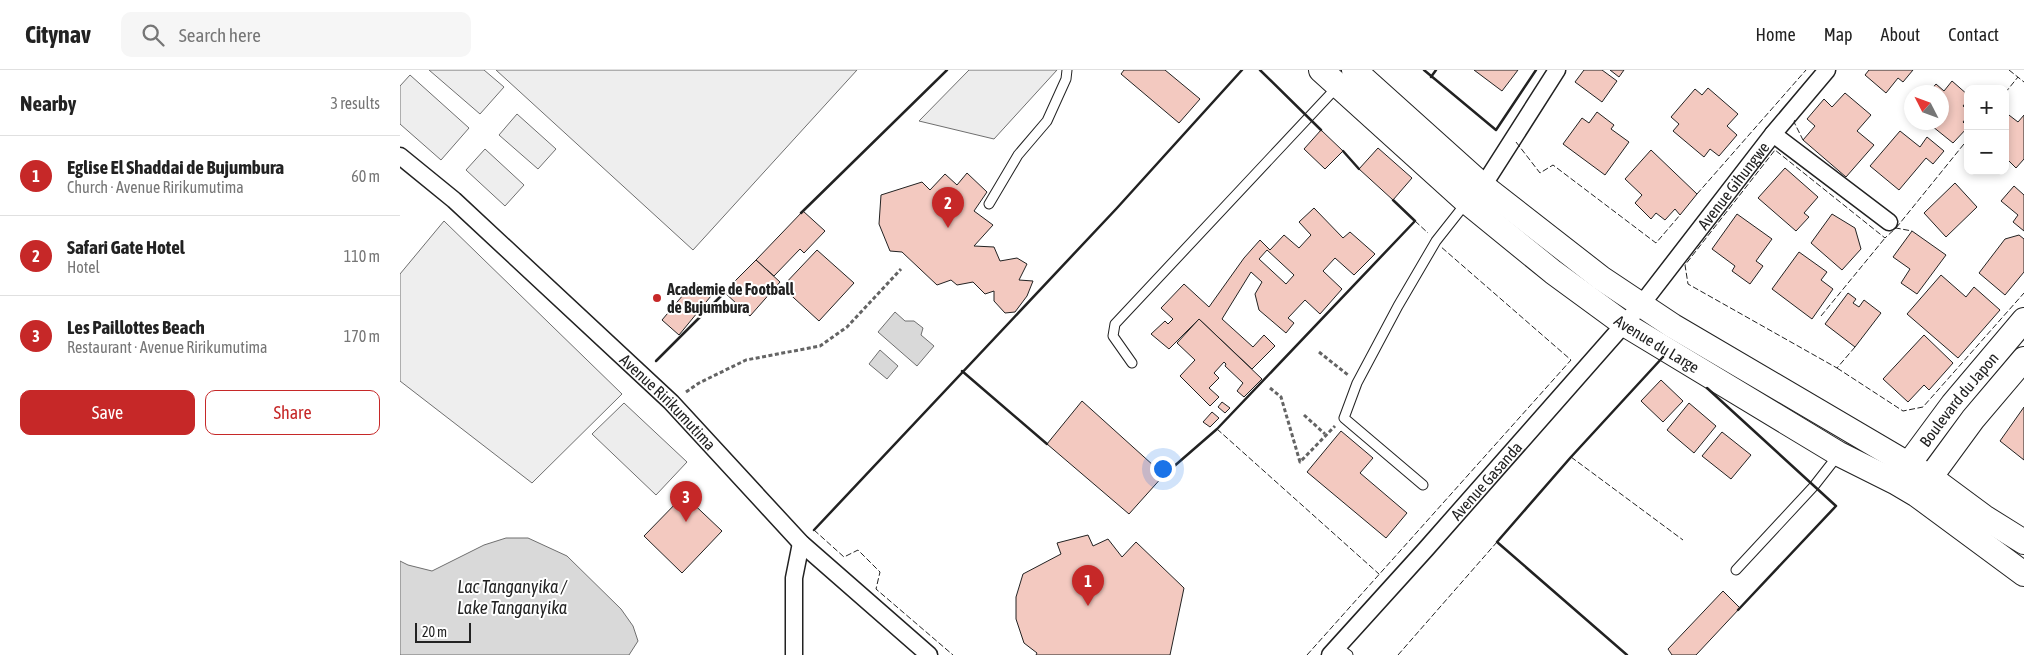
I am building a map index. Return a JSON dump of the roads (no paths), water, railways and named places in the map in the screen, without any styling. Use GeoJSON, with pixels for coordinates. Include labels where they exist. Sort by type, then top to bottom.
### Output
{"type":"FeatureCollection","features":[{"type":"Feature","properties":{"kind":"main road","name":"Avenue du Large"},"geometry":{"type":"LineString","coordinates":[[1321,70],[1346,78],[1601,278],[1641,305],[1902,473],[1984,516],[2024,542]]}},
{"type":"Feature","properties":{"kind":"main road","name":"Avenue du Large"},"geometry":{"type":"LineString","coordinates":[[1346,78],[1467,202],[1553,272],[1624,324],[1839,454],[1902,473]]}},
{"type":"Feature","properties":{"kind":"main road","name":"Boulevard du Japon"},"geometry":{"type":"LineString","coordinates":[[1902,473],[1953,404],[2024,320]]}},
{"type":"Feature","properties":{"kind":"main road","name":"Boulevard du Japon"},"geometry":{"type":"LineString","coordinates":[[1924,486],[1973,419],[2024,360]]}},
{"type":"Feature","properties":{"kind":"main road","name":"Avenue du Large"},"geometry":{"type":"LineString","coordinates":[[1924,486],[2024,574]]}},
{"type":"Feature","properties":{"kind":"street"},"geometry":{"type":"LineString","coordinates":[[1467,202],[1483,186],[1557,70]]}},
{"type":"Feature","properties":{"kind":"street","name":"Avenue Gihungwe"},"geometry":{"type":"LineString","coordinates":[[1641,305],[1774,134],[1828,70]]}},
{"type":"Feature","properties":{"kind":"street"},"geometry":{"type":"LineString","coordinates":[[1774,134],[1889,222]]}},
{"type":"Feature","properties":{"kind":"street","name":"Avenue Ririkumutima"},"geometry":{"type":"LineString","coordinates":[[400,156],[454,200],[672,402],[802,543],[929,655]]}},
{"type":"Feature","properties":{"kind":"street","name":"Avenue Gasanda"},"geometry":{"type":"LineString","coordinates":[[1338,652],[1641,305]]}},
{"type":"Feature","properties":{"kind":"street"},"geometry":{"type":"LineString","coordinates":[[794,655],[794,578],[802,543]]}},
{"type":"Feature","properties":{"kind":"lane"},"geometry":{"type":"LineString","coordinates":[[989,204],[1018,155],[1047,121],[1066,79],[1067,70]]}},
{"type":"Feature","properties":{"kind":"lane"},"geometry":{"type":"LineString","coordinates":[[1132,363],[1118,346],[1113,336],[1115,324],[1346,78]]}},
{"type":"Feature","properties":{"kind":"lane"},"geometry":{"type":"LineString","coordinates":[[1423,485],[1344,418],[1357,383],[1398,306],[1436,241],[1467,202]]}},
{"type":"Feature","properties":{"kind":"lane"},"geometry":{"type":"LineString","coordinates":[[1736,570],[1814,486],[1839,454]]}},
{"type":"Feature","properties":{"kind":"water"},"geometry":{"type":"Polygon","coordinates":[[[895,312],[905,321],[914,321],[923,328],[921,335],[934,346],[917,366],[878,332],[895,312]]]}},
{"type":"Feature","properties":{"kind":"water"},"geometry":{"type":"Polygon","coordinates":[[[880,350],[898,366],[887,379],[869,364],[880,350]]]}},
{"type":"Feature","properties":{"kind":"water","name":"Lac Tanganyika / Lake Tanganyika"},"geometry":{"type":"Polygon","coordinates":[[[506,538],[528,538],[567,556],[621,609],[633,626],[638,641],[629,655],[400,655],[400,561],[432,571],[484,545],[506,538]]]}},
{"type":"Feature","properties":{"kind":"place","name":"Safari Gate Hotel"},"geometry":{"type":"Point","coordinates":[948,228]}},
{"type":"Feature","properties":{"kind":"place","name":"Academie de Football de Bujumbura"},"geometry":{"type":"Point","coordinates":[657,298]}},
{"type":"Feature","properties":{"kind":"place","name":"Les Paillottes Beach"},"geometry":{"type":"Point","coordinates":[686,522]}},
{"type":"Feature","properties":{"kind":"place","name":"Eglise El Shaddai de Bujumbura"},"geometry":{"type":"Point","coordinates":[1088,606]}}]}
